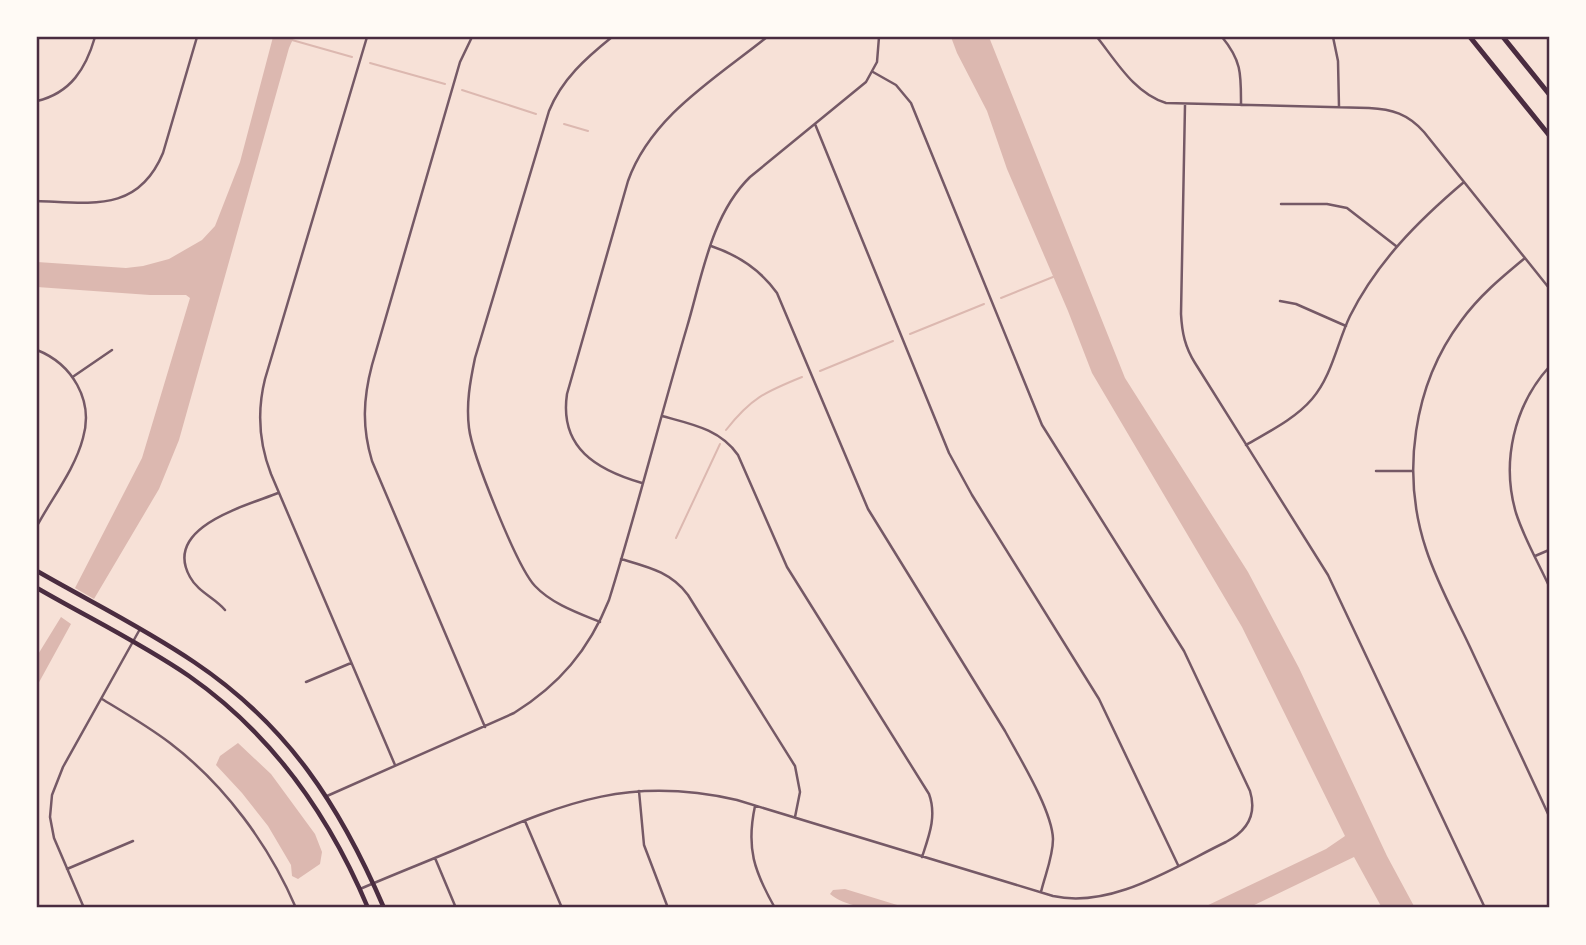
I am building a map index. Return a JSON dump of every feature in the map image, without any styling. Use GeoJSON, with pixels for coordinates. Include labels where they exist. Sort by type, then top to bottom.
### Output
{"type":"FeatureCollection","features":[{"type":"Feature","properties":{"kind":"highway"},"geometry":{"type":"LineString","coordinates":[[1470,37],[1549,135]]}},
{"type":"Feature","properties":{"kind":"highway"},"geometry":{"type":"LineString","coordinates":[[1503,37],[1549,94]]}},
{"type":"Feature","properties":{"kind":"main road"},"geometry":{"type":"LineString","coordinates":[[37,571],[197,663],[249,705],[295,753],[327,796],[351,836],[384,908]]}},
{"type":"Feature","properties":{"kind":"main road"},"geometry":{"type":"LineString","coordinates":[[37,588],[133,642],[202,686],[236,713],[272,749],[315,806],[337,842],[368,908]]}},
{"type":"Feature","properties":{"kind":"street"},"geometry":{"type":"LineString","coordinates":[[37,101],[60,92],[77,78],[88,61],[95,37]]}},
{"type":"Feature","properties":{"kind":"street"},"geometry":{"type":"LineString","coordinates":[[37,201],[105,203],[130,194],[147,180],[163,153],[197,37]]}},
{"type":"Feature","properties":{"kind":"street"},"geometry":{"type":"LineString","coordinates":[[366,37],[262,394],[261,439],[265,459],[278,493],[395,765]]}},
{"type":"Feature","properties":{"kind":"street"},"geometry":{"type":"LineString","coordinates":[[472,37],[460,62],[372,365],[364,409],[372,461],[485,727]]}},
{"type":"Feature","properties":{"kind":"street"},"geometry":{"type":"LineString","coordinates":[[600,622],[548,597],[527,575],[477,459],[469,431],[468,401],[475,359],[549,111],[559,89],[575,70],[612,37]]}},
{"type":"Feature","properties":{"kind":"street"},"geometry":{"type":"LineString","coordinates":[[642,483],[602,469],[581,450],[568,423],[567,394],[628,181],[641,151],[665,120],[767,37]]}},
{"type":"Feature","properties":{"kind":"street"},"geometry":{"type":"LineString","coordinates":[[327,796],[485,727],[530,703],[557,681],[582,653],[600,622],[621,559],[721,219],[739,189],[758,170],[856,90],[873,72],[878,56],[879,37]]}},
{"type":"Feature","properties":{"kind":"street"},"geometry":{"type":"LineString","coordinates":[[1097,37],[1145,93],[1161,101],[1185,105],[1385,109],[1405,115],[1420,127],[1549,288]]}},
{"type":"Feature","properties":{"kind":"street"},"geometry":{"type":"LineString","coordinates":[[1222,37],[1240,66],[1241,105]]}},
{"type":"Feature","properties":{"kind":"street"},"geometry":{"type":"LineString","coordinates":[[1333,37],[1338,61],[1339,107]]}},
{"type":"Feature","properties":{"kind":"street"},"geometry":{"type":"LineString","coordinates":[[360,889],[573,802],[639,791],[701,793],[755,806],[1070,899],[1102,897],[1123,891],[1226,842],[1241,832],[1252,814],[1250,791],[1184,651],[1042,425],[914,109],[901,89],[873,72]]}},
{"type":"Feature","properties":{"kind":"street"},"geometry":{"type":"LineString","coordinates":[[1185,105],[1182,331],[1191,357],[1328,575],[1485,908]]}},
{"type":"Feature","properties":{"kind":"street"},"geometry":{"type":"LineString","coordinates":[[815,124],[949,453],[971,495],[1099,699],[1178,865]]}},
{"type":"Feature","properties":{"kind":"street"},"geometry":{"type":"LineString","coordinates":[[1246,445],[1299,412],[1313,397],[1326,378],[1346,326],[1367,286],[1396,246],[1427,213],[1464,182]]}},
{"type":"Feature","properties":{"kind":"street"},"geometry":{"type":"LineString","coordinates":[[1281,204],[1326,204],[1347,208],[1396,246]]}},
{"type":"Feature","properties":{"kind":"street"},"geometry":{"type":"LineString","coordinates":[[711,246],[733,254],[751,266],[769,282],[780,298],[868,509],[1022,762],[1052,834],[1051,853],[1041,892]]}},
{"type":"Feature","properties":{"kind":"street"},"geometry":{"type":"LineString","coordinates":[[1525,258],[1475,304],[1444,346],[1420,407],[1412,471],[1417,517],[1431,563],[1549,816]]}},
{"type":"Feature","properties":{"kind":"street"},"geometry":{"type":"LineString","coordinates":[[1280,301],[1294,303],[1346,326]]}},
{"type":"Feature","properties":{"kind":"street"},"geometry":{"type":"LineString","coordinates":[[37,350],[59,362],[74,376],[84,404],[84,436],[74,460],[37,526]]}},
{"type":"Feature","properties":{"kind":"street"},"geometry":{"type":"LineString","coordinates":[[74,376],[112,350]]}},
{"type":"Feature","properties":{"kind":"street"},"geometry":{"type":"LineString","coordinates":[[1549,367],[1536,383],[1522,409],[1511,452],[1510,471],[1513,501],[1521,527],[1549,586]]}},
{"type":"Feature","properties":{"kind":"street"},"geometry":{"type":"LineString","coordinates":[[661,416],[709,430],[724,440],[738,455],[787,567],[929,794],[933,820],[922,857]]}},
{"type":"Feature","properties":{"kind":"street"},"geometry":{"type":"LineString","coordinates":[[1376,471],[1412,471]]}},
{"type":"Feature","properties":{"kind":"street"},"geometry":{"type":"LineString","coordinates":[[225,610],[190,578],[185,562],[188,545],[196,531],[206,523],[278,493]]}},
{"type":"Feature","properties":{"kind":"street"},"geometry":{"type":"LineString","coordinates":[[1535,556],[1549,550]]}},
{"type":"Feature","properties":{"kind":"street"},"geometry":{"type":"LineString","coordinates":[[621,559],[664,573],[677,582],[688,595],[795,766],[800,792],[795,817]]}},
{"type":"Feature","properties":{"kind":"street"},"geometry":{"type":"LineString","coordinates":[[84,908],[52,831],[52,796],[62,767],[140,629]]}},
{"type":"Feature","properties":{"kind":"street"},"geometry":{"type":"LineString","coordinates":[[306,682],[351,663]]}},
{"type":"Feature","properties":{"kind":"street"},"geometry":{"type":"LineString","coordinates":[[102,699],[170,743],[205,774],[248,824],[285,881],[296,908]]}},
{"type":"Feature","properties":{"kind":"street"},"geometry":{"type":"LineString","coordinates":[[639,791],[644,845],[668,908]]}},
{"type":"Feature","properties":{"kind":"street"},"geometry":{"type":"LineString","coordinates":[[755,806],[750,834],[752,854],[775,908]]}},
{"type":"Feature","properties":{"kind":"street"},"geometry":{"type":"LineString","coordinates":[[525,820],[562,908]]}},
{"type":"Feature","properties":{"kind":"street"},"geometry":{"type":"LineString","coordinates":[[67,869],[134,841]]}},
{"type":"Feature","properties":{"kind":"street"},"geometry":{"type":"LineString","coordinates":[[435,858],[456,908]]}},
{"type":"Feature","properties":{"kind":"shaded area"},"geometry":{"type":"Polygon","coordinates":[[[273,37],[293,39],[179,440],[159,489],[94,599],[75,588],[142,458],[190,298],[186,295],[37,287],[37,262],[126,268],[143,266],[169,259],[202,240],[215,226],[240,162],[273,37]]]}},
{"type":"Feature","properties":{"kind":"shaded area"},"geometry":{"type":"Polygon","coordinates":[[[951,37],[989,37],[1125,378],[1248,572],[1299,668],[1387,856],[1415,908],[1382,908],[1354,857],[1248,908],[1202,908],[1326,849],[1345,836],[1242,627],[1092,373],[1007,169],[987,111],[951,37]]]}},
{"type":"Feature","properties":{"kind":"shaded area"},"geometry":{"type":"Polygon","coordinates":[[[61,617],[71,624],[37,686],[37,656],[61,617]]]}},
{"type":"Feature","properties":{"kind":"shaded area"},"geometry":{"type":"Polygon","coordinates":[[[238,743],[271,774],[315,834],[322,852],[320,864],[298,879],[292,876],[291,865],[268,826],[216,765],[220,756],[238,743]]]}},
{"type":"Feature","properties":{"kind":"shaded area"},"geometry":{"type":"Polygon","coordinates":[[[845,889],[907,908],[857,906],[830,894],[833,890],[845,889]]]}},
{"type":"Feature","properties":{"kind":"waterway"},"geometry":{"type":"LineString","coordinates":[[292,40],[352,57]]}},
{"type":"Feature","properties":{"kind":"waterway"},"geometry":{"type":"LineString","coordinates":[[370,63],[445,84]]}},
{"type":"Feature","properties":{"kind":"waterway"},"geometry":{"type":"LineString","coordinates":[[462,90],[536,114]]}},
{"type":"Feature","properties":{"kind":"waterway"},"geometry":{"type":"LineString","coordinates":[[564,124],[588,131]]}},
{"type":"Feature","properties":{"kind":"waterway"},"geometry":{"type":"LineString","coordinates":[[1001,298],[1053,277]]}},
{"type":"Feature","properties":{"kind":"waterway"},"geometry":{"type":"LineString","coordinates":[[910,334],[984,304]]}},
{"type":"Feature","properties":{"kind":"waterway"},"geometry":{"type":"LineString","coordinates":[[820,371],[893,341]]}},
{"type":"Feature","properties":{"kind":"waterway"},"geometry":{"type":"LineString","coordinates":[[726,430],[743,410],[760,397],[802,377]]}},
{"type":"Feature","properties":{"kind":"waterway"},"geometry":{"type":"LineString","coordinates":[[676,538],[720,444]]}}]}
